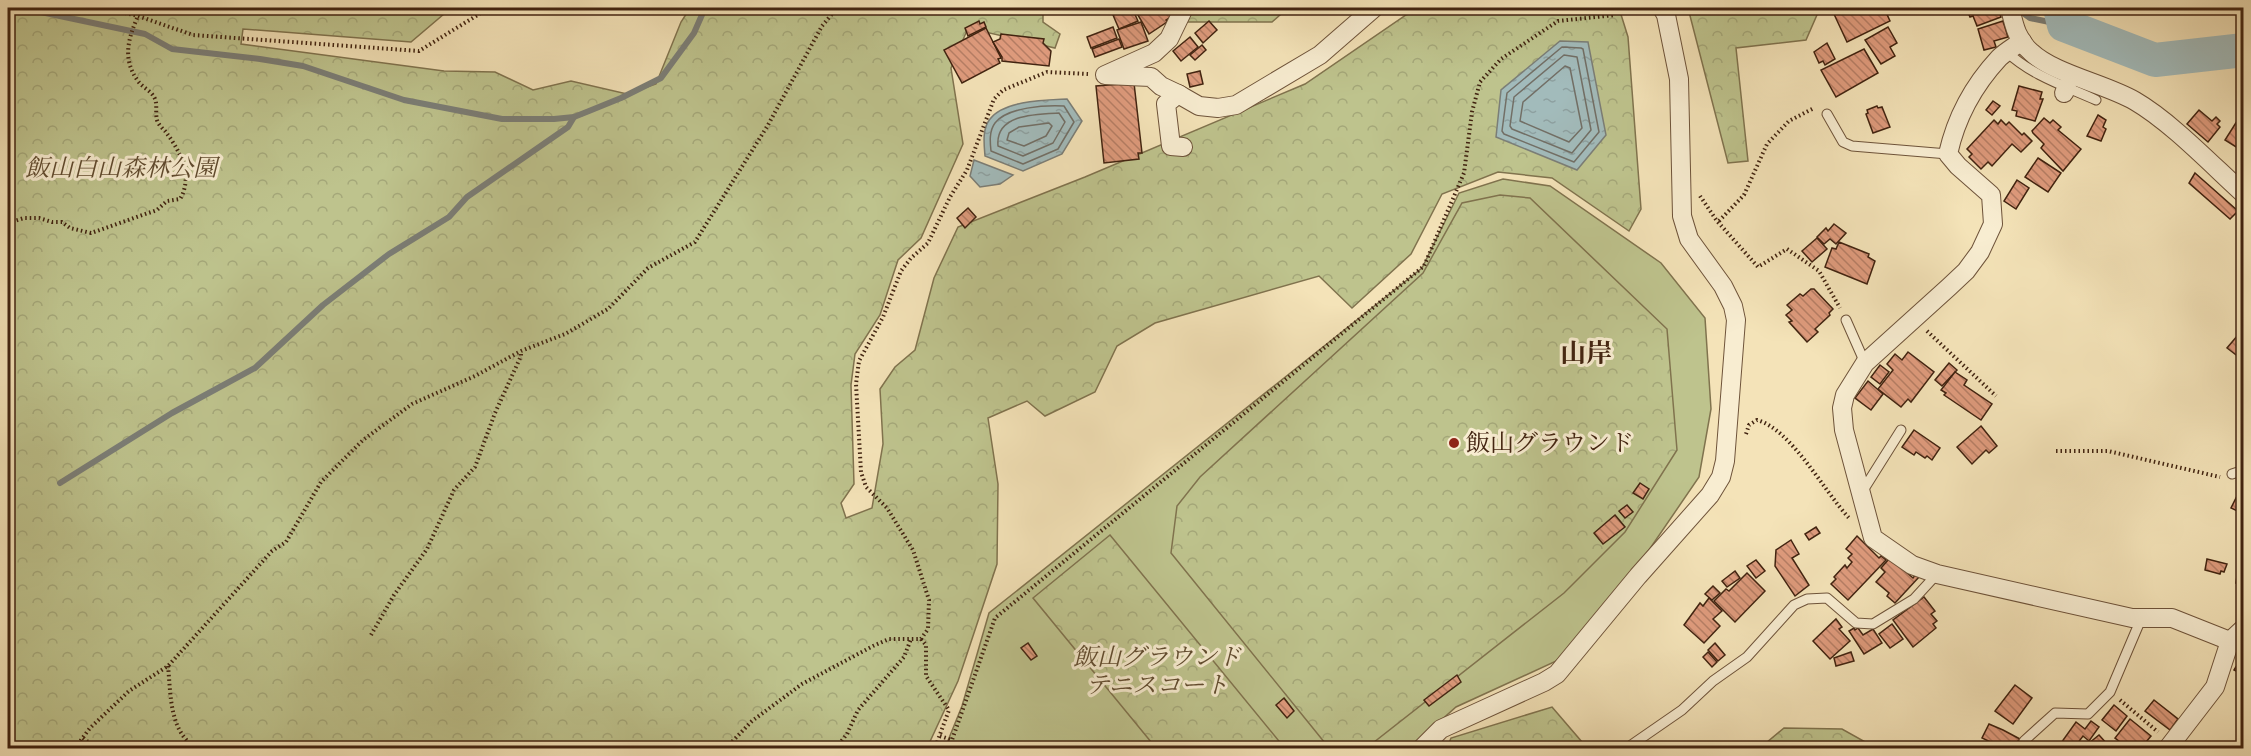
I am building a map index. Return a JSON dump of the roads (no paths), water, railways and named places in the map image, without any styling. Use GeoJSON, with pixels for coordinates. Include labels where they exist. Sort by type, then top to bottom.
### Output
{"type":"FeatureCollection","features":[{"type":"Feature","properties":{"kind":"street"},"geometry":{"type":"LineString","coordinates":[[1184,8],[1169,39],[1154,53],[1105,75],[1150,77],[1161,86],[1199,106],[1218,108],[1236,105],[1320,55],[1374,8]]}},
{"type":"Feature","properties":{"kind":"street"},"geometry":{"type":"LineString","coordinates":[[1422,748],[1440,729],[1557,674],[1638,576],[1710,495],[1723,472],[1736,320],[1733,306],[1723,286],[1689,239],[1682,216],[1679,79],[1666,15],[1662,8]]}},
{"type":"Feature","properties":{"kind":"street"},"geometry":{"type":"LineString","coordinates":[[2010,8],[2015,32],[2032,53],[2057,68],[2135,101],[2163,121],[2244,194]]}},
{"type":"Feature","properties":{"kind":"street"},"geometry":{"type":"LineString","coordinates":[[2022,41],[2000,57],[1964,107],[1954,130],[1948,154],[1991,195],[1993,224],[1980,252],[1966,271],[1865,363],[1845,395],[1842,408],[1844,430],[1873,538],[1912,565],[1936,574],[2141,619],[2172,618],[2230,641]]}},
{"type":"Feature","properties":{"kind":"street"},"geometry":{"type":"LineString","coordinates":[[1180,95],[1178,94],[1166,104],[1171,146],[1183,147]]}},
{"type":"Feature","properties":{"kind":"street"},"geometry":{"type":"LineString","coordinates":[[2170,746],[2215,687],[2230,641],[2244,628]]}},
{"type":"Feature","properties":{"kind":"lane"},"geometry":{"type":"LineString","coordinates":[[2007,52],[2020,65],[2065,90],[2096,100]]}},
{"type":"Feature","properties":{"kind":"lane"},"geometry":{"type":"LineString","coordinates":[[1827,114],[1843,142],[1852,146],[1948,154]]}},
{"type":"Feature","properties":{"kind":"lane"},"geometry":{"type":"LineString","coordinates":[[1846,320],[1865,363]]}},
{"type":"Feature","properties":{"kind":"lane"},"geometry":{"type":"LineString","coordinates":[[1862,492],[1901,430]]}},
{"type":"Feature","properties":{"kind":"lane"},"geometry":{"type":"LineString","coordinates":[[2232,474],[2244,470]]}},
{"type":"Feature","properties":{"kind":"lane"},"geometry":{"type":"LineString","coordinates":[[1627,748],[1682,710],[1713,681],[1747,657],[1794,605],[1807,599],[1827,598],[1856,623],[1873,624],[1914,599],[1936,574]]}},
{"type":"Feature","properties":{"kind":"lane"},"geometry":{"type":"LineString","coordinates":[[2024,741],[2055,713],[2088,714],[2110,692],[2141,619]]}},
{"type":"Feature","properties":{"kind":"water"},"geometry":{"type":"Polygon","coordinates":[[[1560,41],[1588,42],[1606,135],[1577,170],[1496,137],[1501,90],[1560,41]]]}},
{"type":"Feature","properties":{"kind":"water"},"geometry":{"type":"Polygon","coordinates":[[[1067,99],[1082,121],[1062,154],[1023,171],[985,156],[986,127],[997,113],[1005,108],[1026,102],[1067,99]]]}},
{"type":"Feature","properties":{"kind":"water"},"geometry":{"type":"Polygon","coordinates":[[[974,160],[1013,175],[1000,184],[980,187],[970,176],[974,160]]]}},
{"type":"Feature","properties":{"kind":"waterway"},"geometry":{"type":"LineString","coordinates":[[22,8],[145,34],[172,49],[303,66],[404,100],[502,119],[574,117],[621,98],[661,78],[694,33],[705,8]]}},
{"type":"Feature","properties":{"kind":"waterway"},"geometry":{"type":"LineString","coordinates":[[2016,8],[2030,18],[2064,25]]}},
{"type":"Feature","properties":{"kind":"waterway"},"geometry":{"type":"LineString","coordinates":[[2060,8],[2064,25],[2155,60],[2244,50]]}},
{"type":"Feature","properties":{"kind":"waterway"},"geometry":{"type":"LineString","coordinates":[[60,483],[172,413],[255,368],[323,305],[389,254],[449,217],[467,197],[568,127],[574,117]]}},
{"type":"Feature","properties":{"kind":"place","name":"飯山グラウンド"},"geometry":{"type":"Point","coordinates":[1454,443]}},
{"type":"Feature","properties":{"kind":"district","name":"山岸"},"geometry":{"type":"Point","coordinates":[1586,353]}},
{"type":"Feature","properties":{"kind":"park label","name":"飯山白山森林公園"},"geometry":{"type":"Point","coordinates":[121,168]}},
{"type":"Feature","properties":{"kind":"park label","name":"飯山グラウンド テニスコート"},"geometry":{"type":"Point","coordinates":[1157,671]}}]}
